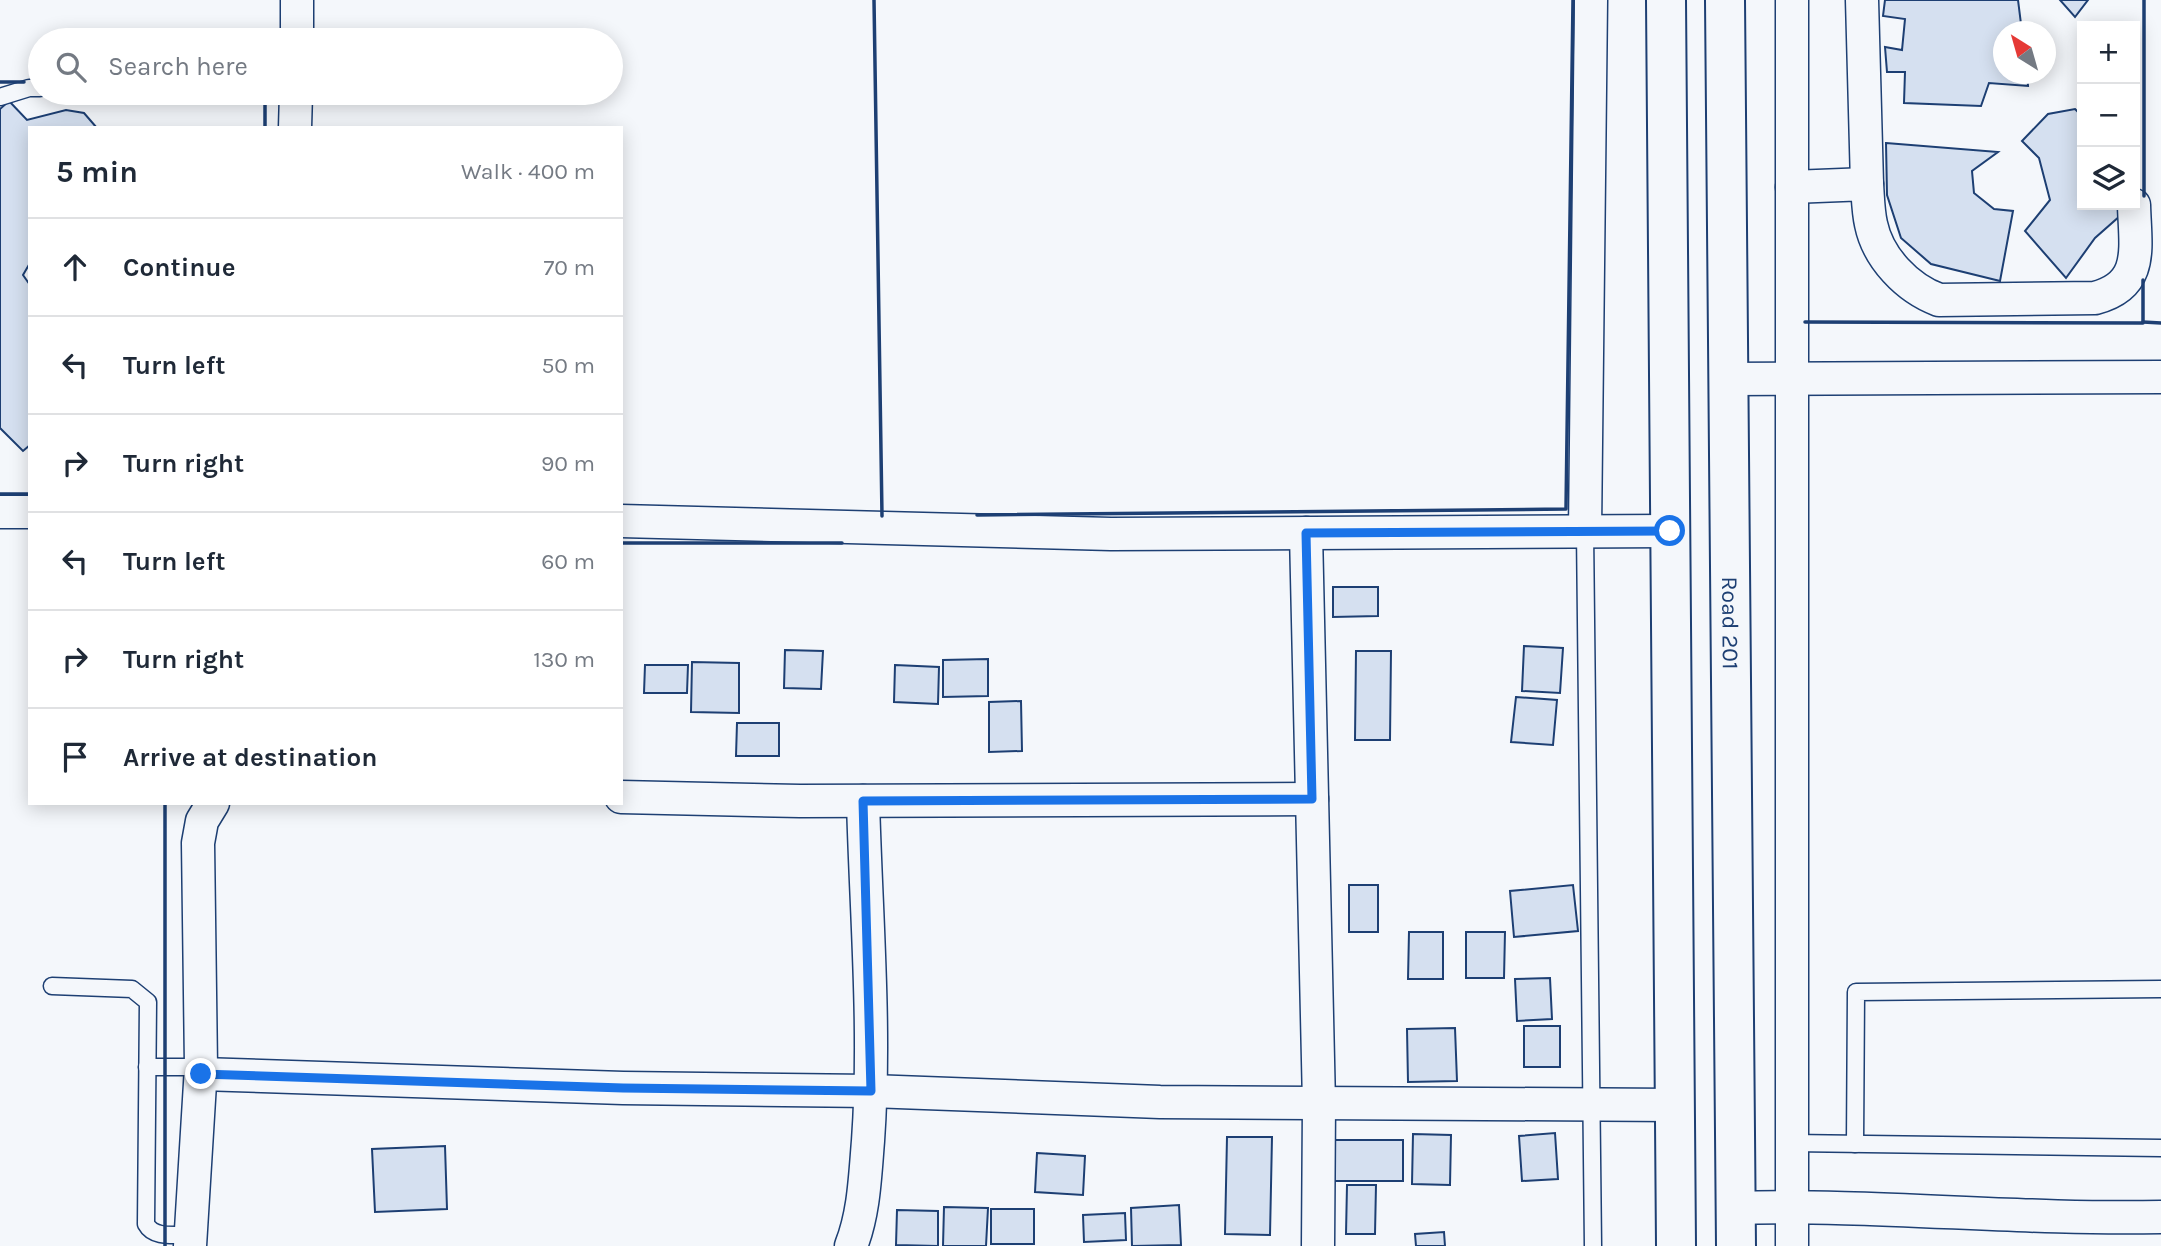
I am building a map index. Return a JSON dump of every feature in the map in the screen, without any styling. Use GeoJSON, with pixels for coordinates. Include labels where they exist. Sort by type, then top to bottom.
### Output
{"type":"FeatureCollection","features":[{"type":"Feature","properties":{"kind":"main road"},"geometry":{"type":"LineString","coordinates":[[1666,0],[1676,1246]]}},
{"type":"Feature","properties":{"kind":"main road","name":"Road 201"},"geometry":{"type":"LineString","coordinates":[[1725,0],[1736,1246]]}},
{"type":"Feature","properties":{"kind":"street"},"geometry":{"type":"LineString","coordinates":[[296,28],[297,0]]}},
{"type":"Feature","properties":{"kind":"street"},"geometry":{"type":"LineString","coordinates":[[1585,531],[1591,0]]}},
{"type":"Feature","properties":{"kind":"street"},"geometry":{"type":"LineString","coordinates":[[1792,0],[1793,1246]]}},
{"type":"Feature","properties":{"kind":"street"},"geometry":{"type":"LineString","coordinates":[[1862,0],[1867,184],[1871,226],[1882,253],[1905,281],[1939,300],[2095,298],[2113,293],[2130,277],[2135,253],[2134,210]]}},
{"type":"Feature","properties":{"kind":"street"},"geometry":{"type":"LineString","coordinates":[[295,126],[296,105]]}},
{"type":"Feature","properties":{"kind":"street"},"geometry":{"type":"LineString","coordinates":[[1792,187],[1867,184]]}},
{"type":"Feature","properties":{"kind":"street"},"geometry":{"type":"LineString","coordinates":[[1728,379],[2161,377]]}},
{"type":"Feature","properties":{"kind":"street"},"geometry":{"type":"LineString","coordinates":[[0,512],[28,512]]}},
{"type":"Feature","properties":{"kind":"street"},"geometry":{"type":"LineString","coordinates":[[623,521],[1111,534],[1670,531]]}},
{"type":"Feature","properties":{"kind":"street"},"geometry":{"type":"LineString","coordinates":[[1306,533],[1319,1104],[1318,1246]]}},
{"type":"Feature","properties":{"kind":"street"},"geometry":{"type":"LineString","coordinates":[[623,797],[863,801],[1312,799]]}},
{"type":"Feature","properties":{"kind":"street"},"geometry":{"type":"LineString","coordinates":[[851,1246],[857,1231],[864,1194],[871,1091],[863,801]]}},
{"type":"Feature","properties":{"kind":"street"},"geometry":{"type":"LineString","coordinates":[[190,1240],[201,1071],[198,843],[202,821],[213,805]]}},
{"type":"Feature","properties":{"kind":"street"},"geometry":{"type":"LineString","coordinates":[[201,1071],[623,1088],[871,1091],[1160,1102],[1675,1105]]}},
{"type":"Feature","properties":{"kind":"street"},"geometry":{"type":"LineString","coordinates":[[1735,1208],[1793,1206],[2088,1232],[2161,1217]]}},
{"type":"Feature","properties":{"kind":"lane"},"geometry":{"type":"LineString","coordinates":[[0,97],[28,88]]}},
{"type":"Feature","properties":{"kind":"lane"},"geometry":{"type":"LineString","coordinates":[[1585,531],[1593,1246]]}},
{"type":"Feature","properties":{"kind":"lane"},"geometry":{"type":"LineString","coordinates":[[52,986],[132,989],[148,1002],[146,1224],[155,1234],[190,1240]]}},
{"type":"Feature","properties":{"kind":"lane"},"geometry":{"type":"LineString","coordinates":[[1855,1144],[1856,992],[2161,989]]}},
{"type":"Feature","properties":{"kind":"lane"},"geometry":{"type":"LineString","coordinates":[[147,1067],[201,1071]]}},
{"type":"Feature","properties":{"kind":"lane"},"geometry":{"type":"LineString","coordinates":[[1792,1143],[2161,1148]]}},
{"type":"Feature","properties":{"kind":"building"},"geometry":{"type":"Polygon","coordinates":[[[1885,0],[2018,0],[2021,21],[1993,21],[1993,83],[1989,83],[1981,106],[1904,103],[1905,72],[1887,72],[1885,47],[1902,50],[1905,19],[1883,16],[1885,0]]]}},
{"type":"Feature","properties":{"kind":"building"},"geometry":{"type":"Polygon","coordinates":[[[2060,0],[2088,0],[2075,17],[2060,0]]]}},
{"type":"Feature","properties":{"kind":"building"},"geometry":{"type":"Polygon","coordinates":[[[9,101],[27,120],[66,110],[84,113],[95,126],[28,126],[28,266],[23,275],[28,282],[28,447],[23,451],[0,428],[0,109],[9,101]]]}},
{"type":"Feature","properties":{"kind":"building"},"geometry":{"type":"Polygon","coordinates":[[[2075,109],[2077,111],[2077,210],[2121,210],[2121,215],[2095,238],[2066,278],[2025,231],[2050,200],[2039,158],[2022,141],[2048,114],[2075,109]]]}},
{"type":"Feature","properties":{"kind":"building"},"geometry":{"type":"Polygon","coordinates":[[[1886,143],[1998,152],[1972,171],[1974,193],[1994,209],[2013,211],[2000,281],[1931,264],[1901,238],[1887,195],[1886,143]]]}},
{"type":"Feature","properties":{"kind":"building"},"geometry":{"type":"Polygon","coordinates":[[[1333,587],[1378,587],[1378,616],[1333,617],[1333,587]]]}},
{"type":"Feature","properties":{"kind":"building"},"geometry":{"type":"Polygon","coordinates":[[[1524,646],[1563,648],[1560,693],[1522,691],[1524,646]]]}},
{"type":"Feature","properties":{"kind":"building"},"geometry":{"type":"Polygon","coordinates":[[[785,650],[823,651],[821,689],[784,688],[785,650]]]}},
{"type":"Feature","properties":{"kind":"building"},"geometry":{"type":"Polygon","coordinates":[[[1356,651],[1391,651],[1390,740],[1355,740],[1356,651]]]}},
{"type":"Feature","properties":{"kind":"building"},"geometry":{"type":"Polygon","coordinates":[[[988,659],[988,696],[943,697],[943,660],[988,659]]]}},
{"type":"Feature","properties":{"kind":"building"},"geometry":{"type":"Polygon","coordinates":[[[692,662],[739,663],[739,713],[691,712],[692,662]]]}},
{"type":"Feature","properties":{"kind":"building"},"geometry":{"type":"Polygon","coordinates":[[[645,665],[688,665],[687,693],[644,693],[645,665]]]}},
{"type":"Feature","properties":{"kind":"building"},"geometry":{"type":"Polygon","coordinates":[[[895,665],[939,667],[938,704],[894,702],[895,665]]]}},
{"type":"Feature","properties":{"kind":"building"},"geometry":{"type":"Polygon","coordinates":[[[1516,697],[1557,700],[1553,745],[1511,742],[1516,697]]]}},
{"type":"Feature","properties":{"kind":"building"},"geometry":{"type":"Polygon","coordinates":[[[1021,701],[1022,751],[989,752],[989,702],[1021,701]]]}},
{"type":"Feature","properties":{"kind":"building"},"geometry":{"type":"Polygon","coordinates":[[[737,723],[779,723],[779,756],[736,756],[737,723]]]}},
{"type":"Feature","properties":{"kind":"building"},"geometry":{"type":"Polygon","coordinates":[[[1349,885],[1378,885],[1378,932],[1349,932],[1349,885]]]}},
{"type":"Feature","properties":{"kind":"building"},"geometry":{"type":"Polygon","coordinates":[[[1573,885],[1578,931],[1514,937],[1510,891],[1573,885]]]}},
{"type":"Feature","properties":{"kind":"building"},"geometry":{"type":"Polygon","coordinates":[[[1409,932],[1443,932],[1443,979],[1408,979],[1409,932]]]}},
{"type":"Feature","properties":{"kind":"building"},"geometry":{"type":"Polygon","coordinates":[[[1466,932],[1505,932],[1504,978],[1466,978],[1466,932]]]}},
{"type":"Feature","properties":{"kind":"building"},"geometry":{"type":"Polygon","coordinates":[[[1550,978],[1552,1019],[1517,1021],[1515,979],[1550,978]]]}},
{"type":"Feature","properties":{"kind":"building"},"geometry":{"type":"Polygon","coordinates":[[[1524,1026],[1560,1026],[1560,1067],[1524,1067],[1524,1026]]]}},
{"type":"Feature","properties":{"kind":"building"},"geometry":{"type":"Polygon","coordinates":[[[1455,1028],[1457,1081],[1408,1082],[1407,1029],[1455,1028]]]}},
{"type":"Feature","properties":{"kind":"building"},"geometry":{"type":"Polygon","coordinates":[[[1555,1133],[1558,1179],[1522,1181],[1519,1136],[1555,1133]]]}},
{"type":"Feature","properties":{"kind":"building"},"geometry":{"type":"Polygon","coordinates":[[[1413,1134],[1451,1135],[1450,1185],[1412,1184],[1413,1134]]]}},
{"type":"Feature","properties":{"kind":"building"},"geometry":{"type":"Polygon","coordinates":[[[1227,1137],[1272,1137],[1270,1235],[1225,1234],[1227,1137]]]}},
{"type":"Feature","properties":{"kind":"building"},"geometry":{"type":"Polygon","coordinates":[[[1334,1140],[1403,1140],[1403,1181],[1334,1181],[1334,1140]]]}},
{"type":"Feature","properties":{"kind":"building"},"geometry":{"type":"Polygon","coordinates":[[[445,1146],[447,1209],[375,1212],[372,1149],[445,1146]]]}},
{"type":"Feature","properties":{"kind":"building"},"geometry":{"type":"Polygon","coordinates":[[[1037,1153],[1085,1156],[1083,1195],[1035,1192],[1037,1153]]]}},
{"type":"Feature","properties":{"kind":"building"},"geometry":{"type":"Polygon","coordinates":[[[1347,1185],[1376,1185],[1375,1234],[1346,1234],[1347,1185]]]}},
{"type":"Feature","properties":{"kind":"building"},"geometry":{"type":"Polygon","coordinates":[[[1179,1205],[1181,1245],[1132,1246],[1131,1208],[1179,1205]]]}},
{"type":"Feature","properties":{"kind":"building"},"geometry":{"type":"Polygon","coordinates":[[[944,1207],[988,1208],[986,1246],[943,1246],[944,1207]]]}},
{"type":"Feature","properties":{"kind":"building"},"geometry":{"type":"Polygon","coordinates":[[[991,1209],[1034,1209],[1034,1244],[991,1244],[991,1209]]]}},
{"type":"Feature","properties":{"kind":"building"},"geometry":{"type":"Polygon","coordinates":[[[897,1210],[938,1211],[938,1246],[896,1245],[897,1210]]]}},
{"type":"Feature","properties":{"kind":"building"},"geometry":{"type":"Polygon","coordinates":[[[1125,1213],[1126,1240],[1084,1242],[1083,1215],[1125,1213]]]}},
{"type":"Feature","properties":{"kind":"building"},"geometry":{"type":"Polygon","coordinates":[[[1444,1232],[1445,1246],[1416,1246],[1415,1234],[1444,1232]]]}},
{"type":"Feature","properties":{"kind":"wall"},"geometry":{"type":"LineString","coordinates":[[874,0],[882,516]]}},
{"type":"Feature","properties":{"kind":"wall"},"geometry":{"type":"LineString","coordinates":[[977,515],[1566,509],[1573,0]]}},
{"type":"Feature","properties":{"kind":"wall"},"geometry":{"type":"LineString","coordinates":[[2144,0],[2144,196]]}},
{"type":"Feature","properties":{"kind":"wall"},"geometry":{"type":"LineString","coordinates":[[0,82],[24,82]]}},
{"type":"Feature","properties":{"kind":"wall"},"geometry":{"type":"LineString","coordinates":[[265,105],[265,126]]}},
{"type":"Feature","properties":{"kind":"wall"},"geometry":{"type":"LineString","coordinates":[[1805,322],[2143,323],[2143,280]]}},
{"type":"Feature","properties":{"kind":"wall"},"geometry":{"type":"LineString","coordinates":[[2143,322],[2161,323]]}},
{"type":"Feature","properties":{"kind":"wall"},"geometry":{"type":"LineString","coordinates":[[0,494],[28,494]]}},
{"type":"Feature","properties":{"kind":"wall"},"geometry":{"type":"LineString","coordinates":[[623,543],[842,543]]}},
{"type":"Feature","properties":{"kind":"wall"},"geometry":{"type":"LineString","coordinates":[[165,805],[165,1246]]}},
{"type":"Feature","properties":{"kind":"route"},"geometry":{"type":"LineString","coordinates":[[201,1074],[623,1088],[871,1091],[863,801],[1312,799],[1306,533],[1670,531]]}}]}
